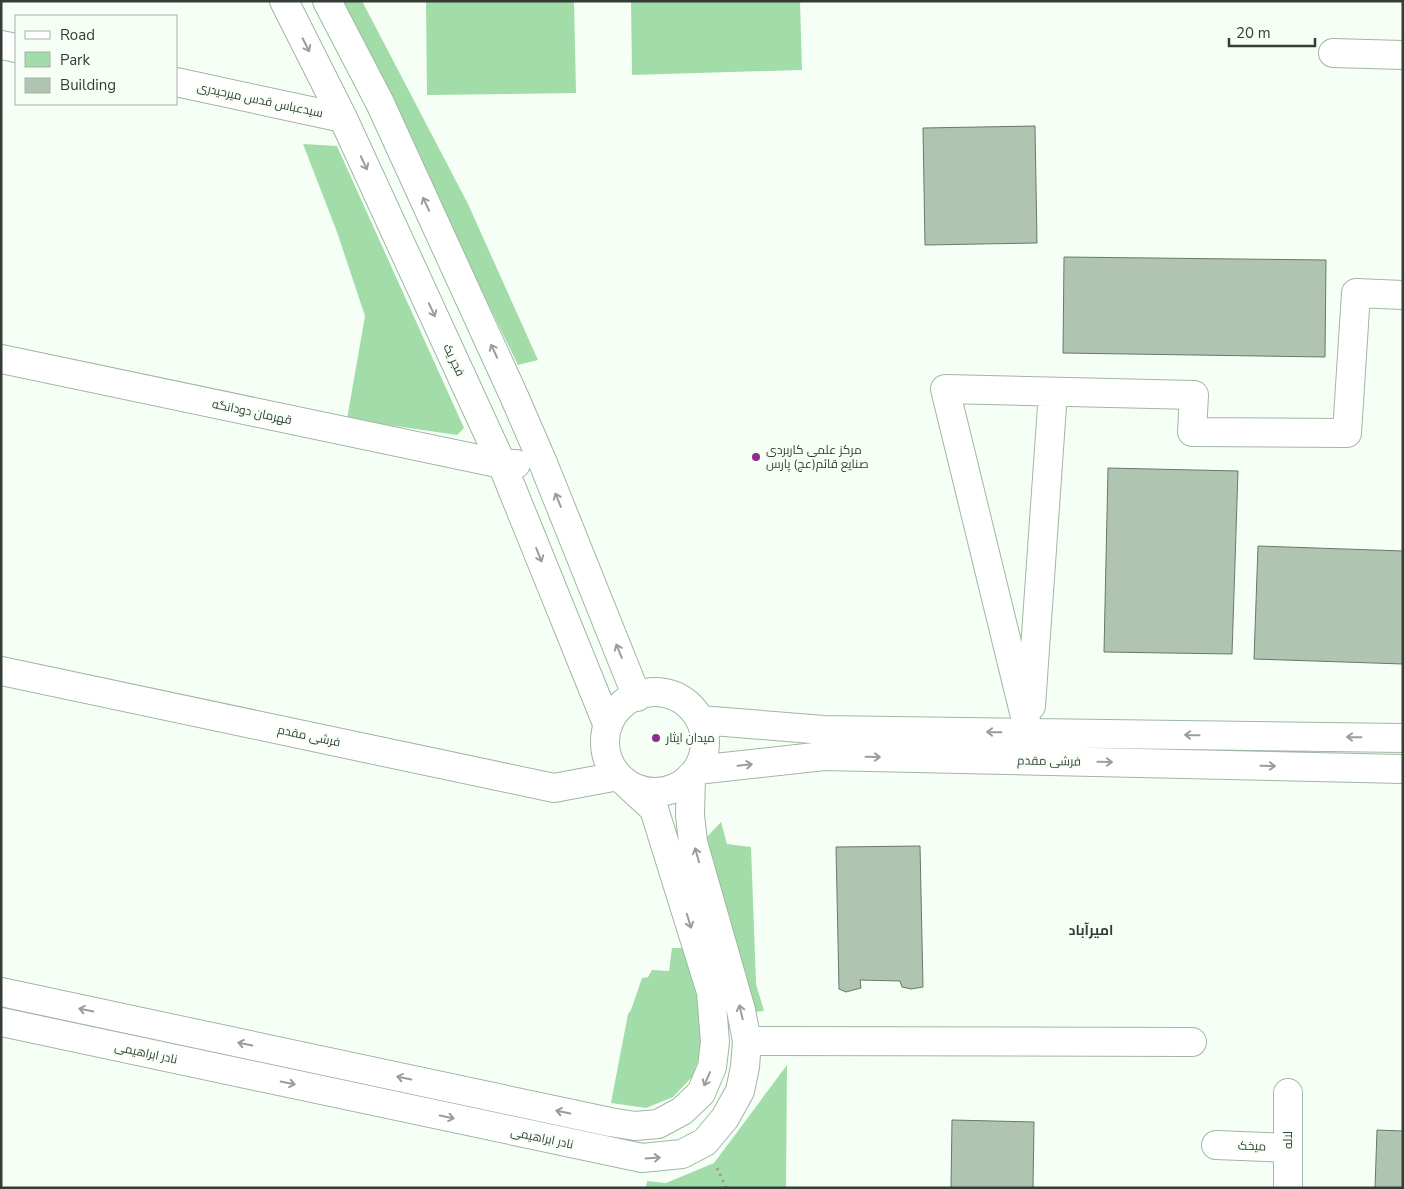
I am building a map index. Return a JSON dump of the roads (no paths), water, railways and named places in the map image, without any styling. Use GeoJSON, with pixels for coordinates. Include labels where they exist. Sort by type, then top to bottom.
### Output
{"type":"FeatureCollection","features":[{"type":"Feature","properties":{"kind":"street","name":"فجر یک"},"geometry":{"type":"LineString","coordinates":[[284,1],[344,118],[502,464],[608,726]]}},
{"type":"Feature","properties":{"kind":"street"},"geometry":{"type":"LineString","coordinates":[[327,1],[380,103],[543,463],[637,697]]}},
{"type":"Feature","properties":{"kind":"street"},"geometry":{"type":"LineString","coordinates":[[1,44],[15,48]]}},
{"type":"Feature","properties":{"kind":"street"},"geometry":{"type":"LineString","coordinates":[[1333,53],[1403,55]]}},
{"type":"Feature","properties":{"kind":"street","name":"سیدعباس قدس میرحیدری"},"geometry":{"type":"LineString","coordinates":[[178,82],[344,118]]}},
{"type":"Feature","properties":{"kind":"street"},"geometry":{"type":"LineString","coordinates":[[344,118],[380,103]]}},
{"type":"Feature","properties":{"kind":"street"},"geometry":{"type":"LineString","coordinates":[[1029,733],[946,389],[1194,395],[1192,432],[1347,432],[1356,293],[1403,295]]}},
{"type":"Feature","properties":{"kind":"street","name":"قهرمان دودانگه"},"geometry":{"type":"LineString","coordinates":[[1,360],[502,464],[543,463]]}},
{"type":"Feature","properties":{"kind":"street"},"geometry":{"type":"LineString","coordinates":[[1029,733],[1053,392]]}},
{"type":"Feature","properties":{"kind":"street","name":"فرشی مقدم"},"geometry":{"type":"LineString","coordinates":[[1,671],[554,788],[622,780]]}},
{"type":"Feature","properties":{"kind":"street"},"geometry":{"type":"LineString","coordinates":[[1,992],[610,1122],[635,1126],[658,1124],[682,1111],[701,1093],[712,1068],[715,1042],[711,992],[654,809],[622,780],[610,765],[605,740],[613,715],[632,698],[658,693],[670,695],[692,709],[700,720],[704,732],[705,746],[702,758],[694,773],[686,781],[672,789],[657,792],[642,790],[622,780]]}},
{"type":"Feature","properties":{"kind":"street"},"geometry":{"type":"LineString","coordinates":[[700,720],[824,730],[1403,738]]}},
{"type":"Feature","properties":{"kind":"street","name":"فرشی مقدم"},"geometry":{"type":"LineString","coordinates":[[694,773],[824,756],[1403,769]]}},
{"type":"Feature","properties":{"kind":"street","name":"نادر ابراهیمی"},"geometry":{"type":"LineString","coordinates":[[1,1022],[642,1158],[682,1154],[705,1142],[725,1118],[740,1091],[747,1041],[741,1010],[693,842],[690,815],[694,773]]}},
{"type":"Feature","properties":{"kind":"street"},"geometry":{"type":"LineString","coordinates":[[747,1041],[1192,1042]]}},
{"type":"Feature","properties":{"kind":"street","name":"لاله"},"geometry":{"type":"LineString","coordinates":[[1288,1093],[1288,1188]]}},
{"type":"Feature","properties":{"kind":"street","name":"میخک"},"geometry":{"type":"LineString","coordinates":[[1216,1145],[1288,1148]]}},
{"type":"Feature","properties":{"kind":"place","name":"مرکز علمی کاربردی صنایع قائم(عج) پارس"},"geometry":{"type":"Point","coordinates":[756,457]}},
{"type":"Feature","properties":{"kind":"place","name":"میدان ایثار"},"geometry":{"type":"Point","coordinates":[656,738]}},
{"type":"Feature","properties":{"kind":"district","name":"امیرآباد"},"geometry":{"type":"Point","coordinates":[1091,930]}}]}
